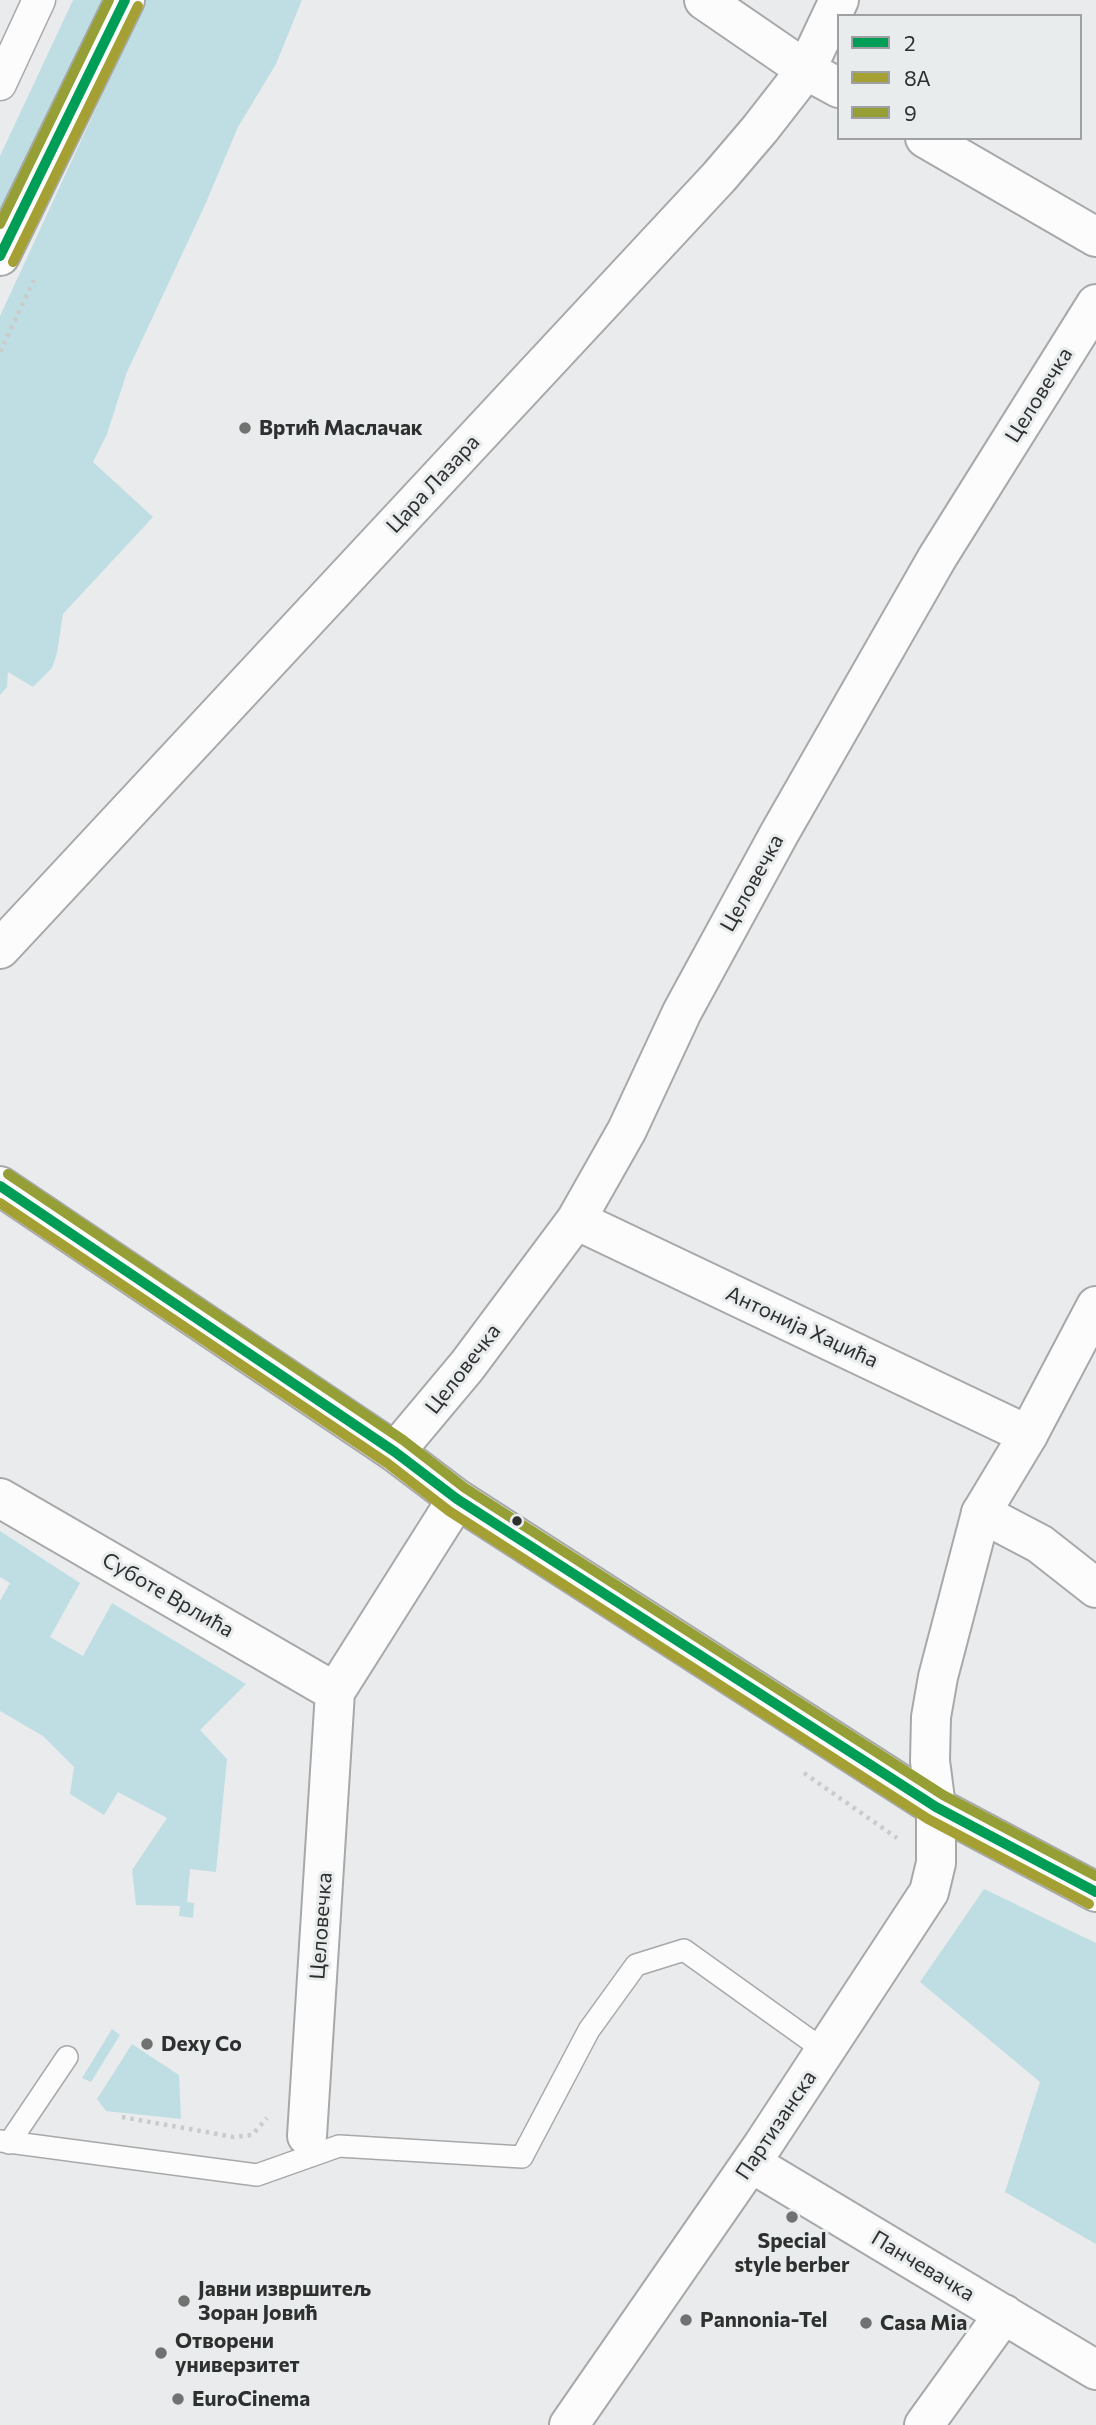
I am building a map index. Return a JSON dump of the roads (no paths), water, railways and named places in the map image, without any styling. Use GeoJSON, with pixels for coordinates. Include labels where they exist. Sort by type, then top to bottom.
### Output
{"type":"FeatureCollection","features":[{"type":"Feature","properties":{"kind":"street"},"geometry":{"type":"LineString","coordinates":[[0,84],[39,0]]}},
{"type":"Feature","properties":{"kind":"street"},"geometry":{"type":"LineString","coordinates":[[0,256],[125,0]]}},
{"type":"Feature","properties":{"kind":"street"},"geometry":{"type":"LineString","coordinates":[[704,0],[837,87]]}},
{"type":"Feature","properties":{"kind":"street","name":"Цара Лазара"},"geometry":{"type":"LineString","coordinates":[[0,949],[719,177],[761,129],[806,69],[839,0]]}},
{"type":"Feature","properties":{"kind":"street"},"geometry":{"type":"LineString","coordinates":[[928,140],[1096,237]]}},
{"type":"Feature","properties":{"kind":"street","name":"Целовечка"},"geometry":{"type":"LineString","coordinates":[[396,1452],[467,1366],[576,1220],[626,1130],[682,1012],[785,822],[937,558],[1096,304]]}},
{"type":"Feature","properties":{"kind":"street"},"geometry":{"type":"LineString","coordinates":[[0,1186],[396,1452],[457,1499],[936,1807],[1096,1892]]}},
{"type":"Feature","properties":{"kind":"street","name":"Антонија Хаџића"},"geometry":{"type":"LineString","coordinates":[[576,1220],[1028,1435]]}},
{"type":"Feature","properties":{"kind":"street","name":"Партизанска"},"geometry":{"type":"LineString","coordinates":[[569,2425],[751,2162],[929,1892],[936,1863],[936,1807],[930,1761],[931,1717],[938,1677],[981,1513],[1028,1435],[1096,1306]]}},
{"type":"Feature","properties":{"kind":"street","name":"Суботе Врлића"},"geometry":{"type":"LineString","coordinates":[[0,1497],[335,1692]]}},
{"type":"Feature","properties":{"kind":"street","name":"Целовечка"},"geometry":{"type":"LineString","coordinates":[[305,2147],[335,1692],[457,1499]]}},
{"type":"Feature","properties":{"kind":"street"},"geometry":{"type":"LineString","coordinates":[[981,1513],[1040,1544],[1096,1588]]}},
{"type":"Feature","properties":{"kind":"street","name":"Панчевачка"},"geometry":{"type":"LineString","coordinates":[[751,2162],[1096,2370]]}},
{"type":"Feature","properties":{"kind":"street"},"geometry":{"type":"LineString","coordinates":[[924,2425],[1004,2314]]}},
{"type":"Feature","properties":{"kind":"lane"},"geometry":{"type":"LineString","coordinates":[[67,2057],[4,2142],[257,2175],[305,2147],[339,2146],[522,2157],[589,2030],[636,1965],[684,1950],[825,2051]]}},
{"type":"Feature","properties":{"kind":"place","name":"Вртић Маслачак"},"geometry":{"type":"Point","coordinates":[245,428]}},
{"type":"Feature","properties":{"kind":"place","name":"Dexy Co"},"geometry":{"type":"Point","coordinates":[147,2044]}},
{"type":"Feature","properties":{"kind":"place","name":"Special style berber"},"geometry":{"type":"Point","coordinates":[792,2217]}},
{"type":"Feature","properties":{"kind":"place","name":"Јавни извршитељ Зоран Јовић"},"geometry":{"type":"Point","coordinates":[184,2301]}},
{"type":"Feature","properties":{"kind":"place","name":"Pannonia-Tel"},"geometry":{"type":"Point","coordinates":[686,2320]}},
{"type":"Feature","properties":{"kind":"place","name":"Casa Mia"},"geometry":{"type":"Point","coordinates":[866,2323]}},
{"type":"Feature","properties":{"kind":"place","name":"Отворени универзитет"},"geometry":{"type":"Point","coordinates":[161,2353]}},
{"type":"Feature","properties":{"kind":"place","name":"EuroCinema"},"geometry":{"type":"Point","coordinates":[178,2399]}}]}
